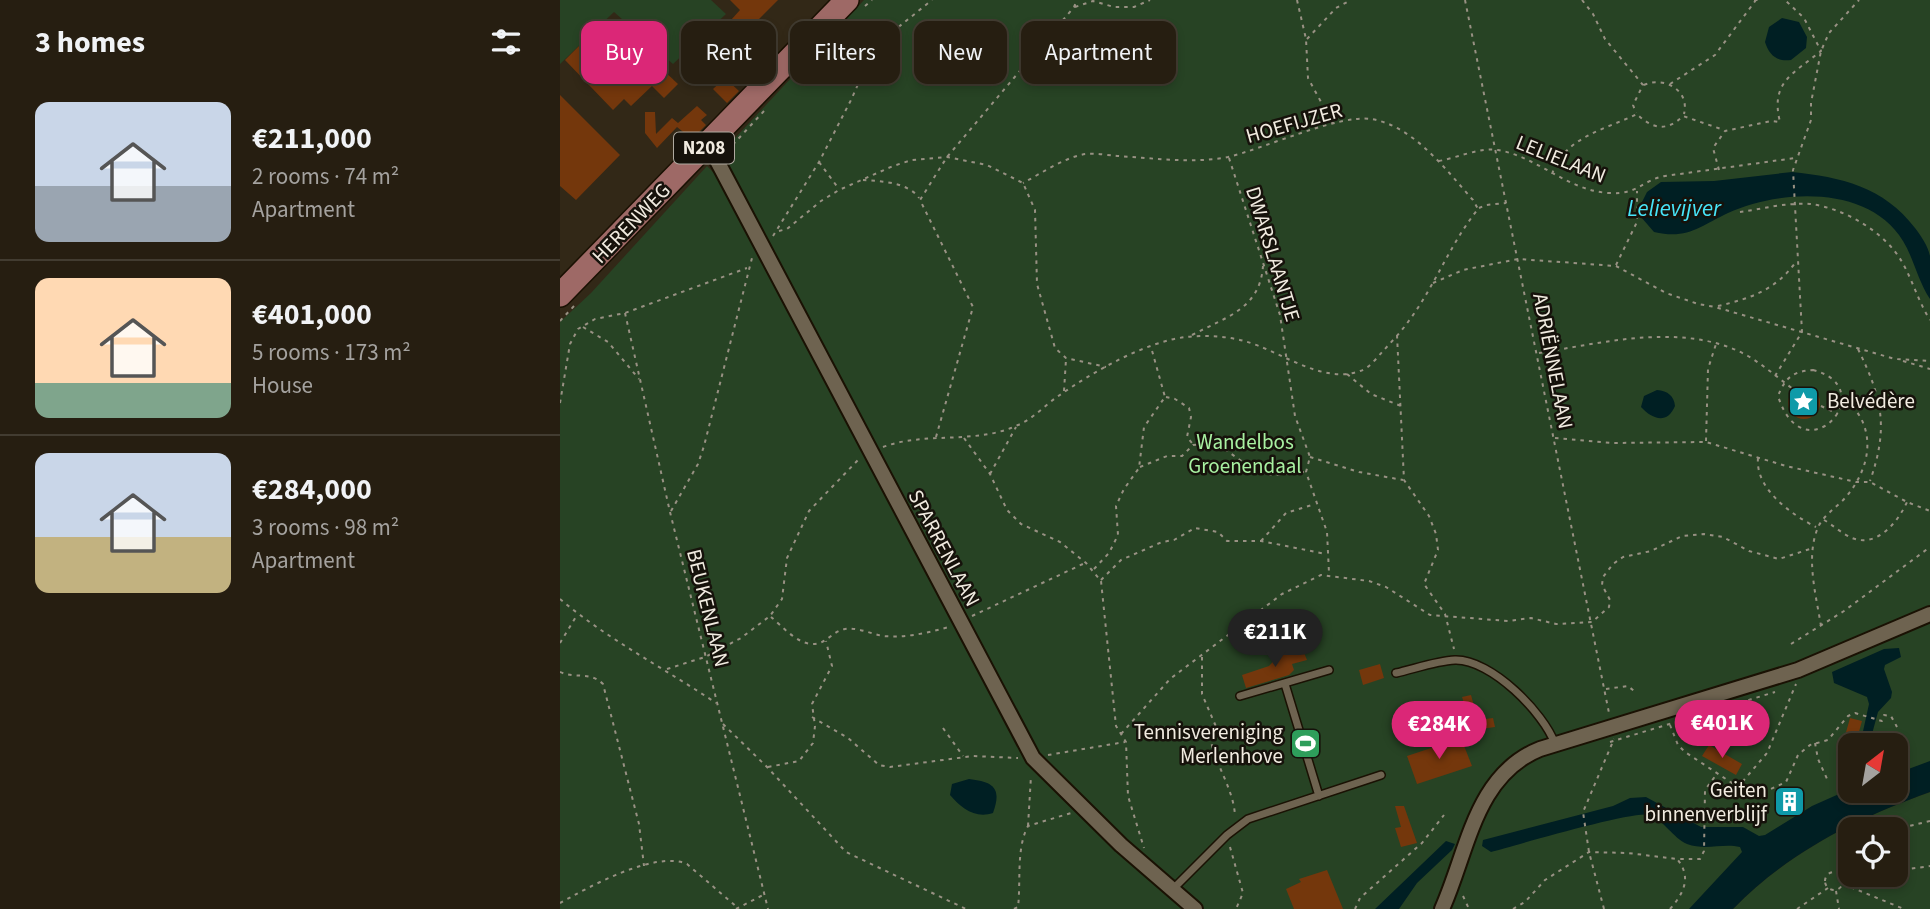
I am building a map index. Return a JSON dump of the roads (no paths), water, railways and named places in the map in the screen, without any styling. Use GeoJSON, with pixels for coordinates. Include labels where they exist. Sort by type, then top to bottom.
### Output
{"type":"FeatureCollection","features":[{"type":"Feature","properties":{"kind":"main road","name":"HERENWEG"},"geometry":{"type":"LineString","coordinates":[[560,295],[711,153],[847,0]]}},
{"type":"Feature","properties":{"kind":"street","name":"SPARRENLAAN"},"geometry":{"type":"LineString","coordinates":[[711,153],[1033,758],[1067,794],[1195,909]]}},
{"type":"Feature","properties":{"kind":"street"},"geometry":{"type":"LineString","coordinates":[[1442,909],[1482,803],[1502,772],[1518,759],[1555,744],[1613,734],[1668,718],[1798,670],[1930,614]]}},
{"type":"Feature","properties":{"kind":"lane"},"geometry":{"type":"LineString","coordinates":[[1396,673],[1456,660],[1501,679],[1526,701],[1548,726],[1555,744]]}},
{"type":"Feature","properties":{"kind":"lane"},"geometry":{"type":"LineString","coordinates":[[1240,696],[1329,670]]}},
{"type":"Feature","properties":{"kind":"lane"},"geometry":{"type":"LineString","coordinates":[[1285,684],[1319,796]]}},
{"type":"Feature","properties":{"kind":"lane"},"geometry":{"type":"LineString","coordinates":[[1172,890],[1227,835],[1248,819],[1381,775]]}},
{"type":"Feature","properties":{"kind":"water"},"geometry":{"type":"Polygon","coordinates":[[[1782,18],[1799,22],[1807,37],[1806,48],[1791,60],[1774,57],[1765,42],[1769,27],[1782,18]]]}},
{"type":"Feature","properties":{"kind":"water","name":"Lelievijver"},"geometry":{"type":"Polygon","coordinates":[[[1792,172],[1828,177],[1860,186],[1890,203],[1903,214],[1920,234],[1929,252],[1930,299],[1907,248],[1888,223],[1869,210],[1847,201],[1823,197],[1773,199],[1749,205],[1693,230],[1676,234],[1654,232],[1641,217],[1641,204],[1647,192],[1661,182],[1714,181],[1792,172]]]}},
{"type":"Feature","properties":{"kind":"water"},"geometry":{"type":"Polygon","coordinates":[[[1657,390],[1670,395],[1675,406],[1664,418],[1654,417],[1641,407],[1644,396],[1657,390]]]}},
{"type":"Feature","properties":{"kind":"water"},"geometry":{"type":"Polygon","coordinates":[[[1899,648],[1901,657],[1885,665],[1884,669],[1892,692],[1891,698],[1878,712],[1872,733],[1863,733],[1869,704],[1867,697],[1834,683],[1832,672],[1884,649],[1899,648]]]}},
{"type":"Feature","properties":{"kind":"water"},"geometry":{"type":"Polygon","coordinates":[[[1930,761],[1930,792],[1908,801],[1908,769],[1930,761]]]}},
{"type":"Feature","properties":{"kind":"water"},"geometry":{"type":"Polygon","coordinates":[[[969,779],[985,782],[994,788],[997,798],[993,813],[980,815],[969,811],[950,795],[952,784],[969,779]]]}},
{"type":"Feature","properties":{"kind":"water"},"geometry":{"type":"Polygon","coordinates":[[[1838,794],[1838,803],[1902,803],[1868,817],[1838,817],[1838,832],[1777,870],[1733,909],[1689,909],[1742,852],[1740,847],[1701,847],[1687,844],[1649,815],[1599,823],[1491,852],[1482,846],[1483,840],[1613,806],[1630,798],[1646,797],[1701,827],[1743,827],[1759,836],[1838,794]]]}},
{"type":"Feature","properties":{"kind":"water"},"geometry":{"type":"Polygon","coordinates":[[[1446,841],[1455,844],[1452,850],[1417,883],[1399,909],[1375,909],[1446,841]]]}},
{"type":"Feature","properties":{"kind":"place","name":"Belvédère"},"geometry":{"type":"Point","coordinates":[1804,401]}},
{"type":"Feature","properties":{"kind":"place","name":"Tennisvereniging Merlenhove"},"geometry":{"type":"Point","coordinates":[1306,744]}},
{"type":"Feature","properties":{"kind":"place","name":"Geiten binnenverblijf"},"geometry":{"type":"Point","coordinates":[1790,802]}},
{"type":"Feature","properties":{"kind":"park label","name":"Wandelbos Groenendaal"},"geometry":{"type":"Point","coordinates":[1245,454]}}]}
